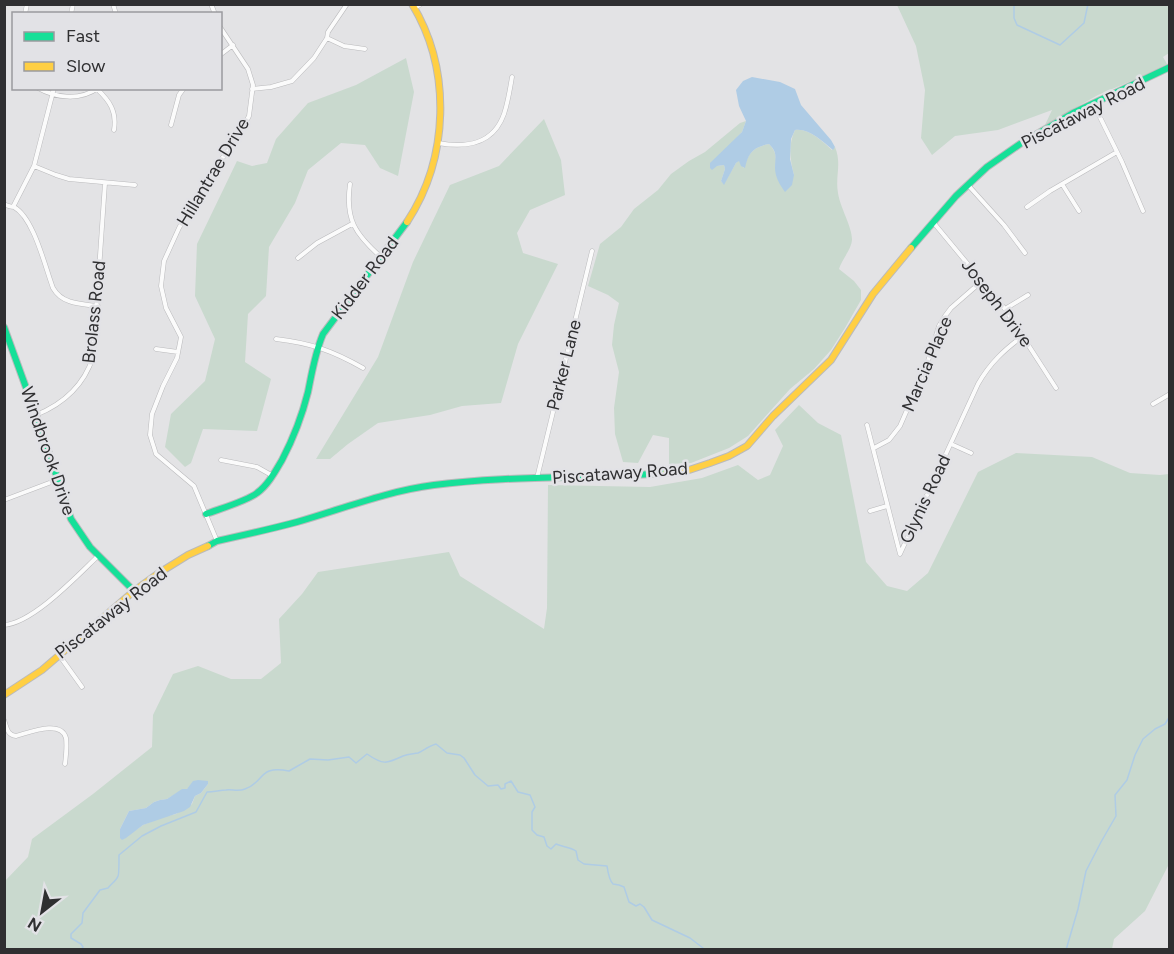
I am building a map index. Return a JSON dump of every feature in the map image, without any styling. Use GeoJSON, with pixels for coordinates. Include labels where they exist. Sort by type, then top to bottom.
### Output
{"type":"FeatureCollection","features":[{"type":"Feature","properties":{"kind":"main road","name":"Kidder Road"},"geometry":{"type":"LineString","coordinates":[[206,514],[255,495],[273,476],[303,408],[317,346],[323,334],[408,220],[418,203],[432,168],[438,143],[441,105],[430,44],[416,6]]}},
{"type":"Feature","properties":{"kind":"main road","name":"Piscataway Road"},"geometry":{"type":"LineString","coordinates":[[4,694],[42,669],[134,591],[159,573],[217,541],[297,522],[415,487],[480,481],[672,473],[696,469],[729,456],[756,437],[773,416],[831,360],[892,269],[933,222],[987,167],[1020,144],[1093,103],[1169,67]]}},
{"type":"Feature","properties":{"kind":"main road","name":"Windbrook Drive"},"geometry":{"type":"LineString","coordinates":[[4,327],[71,519],[81,536],[98,556],[134,591]]}},
{"type":"Feature","properties":{"kind":"street"},"geometry":{"type":"LineString","coordinates":[[252,89],[272,87],[292,81],[314,58],[347,4]]}},
{"type":"Feature","properties":{"kind":"street","name":"Hillantrae Drive"},"geometry":{"type":"LineString","coordinates":[[178,352],[181,337],[166,308],[161,286],[164,261],[179,228],[207,178],[237,139],[249,116],[253,85],[248,69],[222,30]]}},
{"type":"Feature","properties":{"kind":"street"},"geometry":{"type":"LineString","coordinates":[[327,38],[344,46],[365,49]]}},
{"type":"Feature","properties":{"kind":"street"},"geometry":{"type":"LineString","coordinates":[[222,53],[232,45]]}},
{"type":"Feature","properties":{"kind":"street"},"geometry":{"type":"LineString","coordinates":[[438,143],[465,146],[487,137],[503,116],[512,77]]}},
{"type":"Feature","properties":{"kind":"street"},"geometry":{"type":"LineString","coordinates":[[43,90],[61,96],[78,96],[96,90]]}},
{"type":"Feature","properties":{"kind":"street"},"geometry":{"type":"LineString","coordinates":[[13,207],[34,166],[53,90]]}},
{"type":"Feature","properties":{"kind":"street"},"geometry":{"type":"LineString","coordinates":[[99,90],[111,106],[115,122],[114,130]]}},
{"type":"Feature","properties":{"kind":"street"},"geometry":{"type":"LineString","coordinates":[[171,125],[182,90]]}},
{"type":"Feature","properties":{"kind":"street"},"geometry":{"type":"LineString","coordinates":[[1093,103],[1143,211]]}},
{"type":"Feature","properties":{"kind":"street"},"geometry":{"type":"LineString","coordinates":[[1027,207],[1117,152]]}},
{"type":"Feature","properties":{"kind":"street"},"geometry":{"type":"LineString","coordinates":[[34,166],[63,177],[135,185]]}},
{"type":"Feature","properties":{"kind":"street","name":"Brolass Road"},"geometry":{"type":"LineString","coordinates":[[36,415],[51,409],[78,386],[89,370],[93,357],[105,183]]}},
{"type":"Feature","properties":{"kind":"street"},"geometry":{"type":"LineString","coordinates":[[350,184],[349,208],[352,224],[366,243],[381,257]]}},
{"type":"Feature","properties":{"kind":"street"},"geometry":{"type":"LineString","coordinates":[[1062,184],[1079,211]]}},
{"type":"Feature","properties":{"kind":"street"},"geometry":{"type":"LineString","coordinates":[[968,185],[1004,225],[1025,254]]}},
{"type":"Feature","properties":{"kind":"street"},"geometry":{"type":"LineString","coordinates":[[4,204],[19,211],[27,221],[35,236],[56,294],[76,304],[98,306]]}},
{"type":"Feature","properties":{"kind":"street","name":"Joseph Drive"},"geometry":{"type":"LineString","coordinates":[[933,222],[1005,309],[1056,388]]}},
{"type":"Feature","properties":{"kind":"street"},"geometry":{"type":"LineString","coordinates":[[298,258],[317,243],[352,224]]}},
{"type":"Feature","properties":{"kind":"street","name":"Parker Lane"},"geometry":{"type":"LineString","coordinates":[[537,478],[592,251]]}},
{"type":"Feature","properties":{"kind":"street","name":"Marcia Place"},"geometry":{"type":"LineString","coordinates":[[874,448],[889,440],[900,426],[925,370],[936,333],[945,316],[982,281]]}},
{"type":"Feature","properties":{"kind":"street"},"geometry":{"type":"LineString","coordinates":[[1005,309],[1028,295]]}},
{"type":"Feature","properties":{"kind":"street","name":"Glynis Road"},"geometry":{"type":"LineString","coordinates":[[867,425],[900,554],[978,384],[1005,349],[1023,336]]}},
{"type":"Feature","properties":{"kind":"street"},"geometry":{"type":"LineString","coordinates":[[276,339],[317,346],[363,368]]}},
{"type":"Feature","properties":{"kind":"street"},"geometry":{"type":"LineString","coordinates":[[156,349],[178,352],[152,414],[150,435],[156,454],[194,486],[217,541]]}},
{"type":"Feature","properties":{"kind":"street"},"geometry":{"type":"LineString","coordinates":[[1153,404],[1170,394]]}},
{"type":"Feature","properties":{"kind":"street"},"geometry":{"type":"LineString","coordinates":[[951,444],[971,453]]}},
{"type":"Feature","properties":{"kind":"street"},"geometry":{"type":"LineString","coordinates":[[221,460],[257,467],[273,476]]}},
{"type":"Feature","properties":{"kind":"street"},"geometry":{"type":"LineString","coordinates":[[4,500],[57,480]]}},
{"type":"Feature","properties":{"kind":"street"},"geometry":{"type":"LineString","coordinates":[[870,511],[887,506]]}},
{"type":"Feature","properties":{"kind":"street"},"geometry":{"type":"LineString","coordinates":[[4,625],[15,623],[32,614],[98,556]]}},
{"type":"Feature","properties":{"kind":"street"},"geometry":{"type":"LineString","coordinates":[[58,655],[82,687]]}},
{"type":"Feature","properties":{"kind":"street"},"geometry":{"type":"LineString","coordinates":[[4,720],[8,731],[13,736],[46,728],[55,728],[62,732],[66,738],[65,764]]}},
{"type":"Feature","properties":{"kind":"green space"},"geometry":{"type":"Polygon","coordinates":[[[897,5],[1169,5],[1169,53],[1163,57],[1167,64],[1098,95],[1045,125],[1052,110],[998,130],[955,136],[932,155],[921,138],[925,90],[916,46],[897,5]]]}},
{"type":"Feature","properties":{"kind":"green space"},"geometry":{"type":"Polygon","coordinates":[[[406,58],[414,92],[398,176],[380,168],[365,145],[341,143],[308,170],[295,203],[269,247],[266,296],[248,314],[245,362],[271,379],[257,431],[203,429],[191,463],[185,467],[165,447],[171,414],[205,381],[215,339],[195,296],[197,244],[237,161],[252,166],[267,163],[276,139],[308,103],[356,85],[406,58]]]}},
{"type":"Feature","properties":{"kind":"green space"},"geometry":{"type":"Polygon","coordinates":[[[544,119],[561,160],[565,195],[530,210],[517,233],[523,253],[558,264],[518,344],[501,403],[462,406],[430,415],[378,423],[330,459],[316,459],[378,357],[413,262],[450,185],[499,166],[544,119]]]}},
{"type":"Feature","properties":{"kind":"green space"},"geometry":{"type":"Polygon","coordinates":[[[746,121],[742,132],[730,145],[717,166],[724,165],[721,181],[724,184],[739,160],[744,168],[752,152],[769,144],[775,155],[775,168],[794,175],[790,152],[795,130],[810,133],[832,150],[835,147],[838,159],[838,193],[852,239],[839,269],[861,290],[861,300],[831,350],[814,369],[790,389],[748,436],[729,448],[691,463],[669,464],[669,438],[653,435],[638,463],[623,462],[615,434],[614,408],[619,372],[612,345],[619,303],[588,286],[600,244],[621,227],[634,209],[658,190],[671,174],[705,152],[740,123],[746,121]]]}},
{"type":"Feature","properties":{"kind":"green space"},"geometry":{"type":"Polygon","coordinates":[[[799,405],[818,423],[841,435],[866,562],[887,586],[907,591],[928,573],[978,472],[1016,453],[1092,457],[1130,473],[1169,474],[1169,864],[1145,911],[1114,939],[1112,949],[5,949],[4,882],[28,857],[32,839],[152,747],[153,715],[173,674],[198,666],[231,679],[261,679],[281,663],[279,619],[318,572],[449,552],[460,576],[544,629],[547,608],[548,485],[650,487],[702,478],[738,465],[758,480],[770,475],[783,446],[775,430],[799,405]],[[208,784],[182,790],[146,808],[129,811],[120,829],[136,830],[163,817],[176,814],[192,804],[195,796],[201,793],[208,784]]]}},
{"type":"Feature","properties":{"kind":"water"},"geometry":{"type":"Polygon","coordinates":[[[752,77],[780,82],[795,89],[801,105],[835,147],[833,150],[810,133],[795,130],[791,139],[790,159],[794,175],[792,185],[785,192],[777,178],[775,153],[769,144],[752,152],[745,168],[739,161],[736,163],[724,185],[721,181],[724,165],[712,170],[710,168],[710,163],[742,132],[746,121],[739,106],[736,90],[743,81],[752,77]]]}},
{"type":"Feature","properties":{"kind":"water"},"geometry":{"type":"Polygon","coordinates":[[[193,781],[208,781],[208,784],[201,793],[195,796],[190,807],[143,825],[122,840],[120,838],[120,829],[129,811],[146,808],[154,802],[167,799],[182,789],[187,789],[193,781]]]}},
{"type":"Feature","properties":{"kind":"waterway"},"geometry":{"type":"LineString","coordinates":[[1014,4],[1014,18],[1017,25],[1060,45],[1084,23],[1088,4]]}},
{"type":"Feature","properties":{"kind":"waterway"},"geometry":{"type":"LineString","coordinates":[[1066,950],[1086,871],[1116,816],[1115,795],[1127,780],[1143,739],[1165,724],[1170,716]]}},
{"type":"Feature","properties":{"kind":"waterway"},"geometry":{"type":"LineString","coordinates":[[81,950],[83,947],[71,938],[71,934],[82,923],[83,913],[100,890],[108,888],[117,878],[119,855],[142,836],[196,812],[207,792],[242,790],[251,786],[267,772],[289,771],[310,759],[328,760],[349,757],[356,763],[367,754],[381,762],[388,762],[405,755],[418,753],[436,744],[447,753],[464,758],[475,775],[488,786],[498,785],[501,789],[511,781],[518,792],[530,795],[535,807],[532,812],[532,830],[544,837],[547,846],[551,849],[556,844],[574,850],[578,860],[584,864],[607,866],[613,884],[624,887],[629,902],[636,906],[640,904],[652,920],[690,938],[706,950]]}},
{"type":"Feature","properties":{"kind":"traffic: fast"},"geometry":{"type":"LineString","coordinates":[[911,248],[956,196],[987,167],[1020,144],[1073,113],[1170,67]]}},
{"type":"Feature","properties":{"kind":"traffic: fast"},"geometry":{"type":"LineString","coordinates":[[206,514],[252,496],[261,490],[271,478],[286,452],[300,419],[323,334],[407,222]]}},
{"type":"Feature","properties":{"kind":"traffic: fast"},"geometry":{"type":"LineString","coordinates":[[4,327],[71,519],[90,547],[134,591]]}},
{"type":"Feature","properties":{"kind":"traffic: fast"},"geometry":{"type":"LineString","coordinates":[[208,546],[217,541],[297,522],[382,496],[434,485],[492,480],[666,473]]}},
{"type":"Feature","properties":{"kind":"traffic: slow"},"geometry":{"type":"LineString","coordinates":[[407,222],[421,197],[431,170],[438,142],[440,114],[439,85],[434,57],[425,30],[412,4]]}},
{"type":"Feature","properties":{"kind":"traffic: slow"},"geometry":{"type":"LineString","coordinates":[[666,473],[686,471],[729,456],[747,446],[773,416],[831,360],[873,294],[911,248]]}},
{"type":"Feature","properties":{"kind":"traffic: slow"},"geometry":{"type":"LineString","coordinates":[[4,695],[42,670],[134,591],[188,555],[208,546]]}}]}
